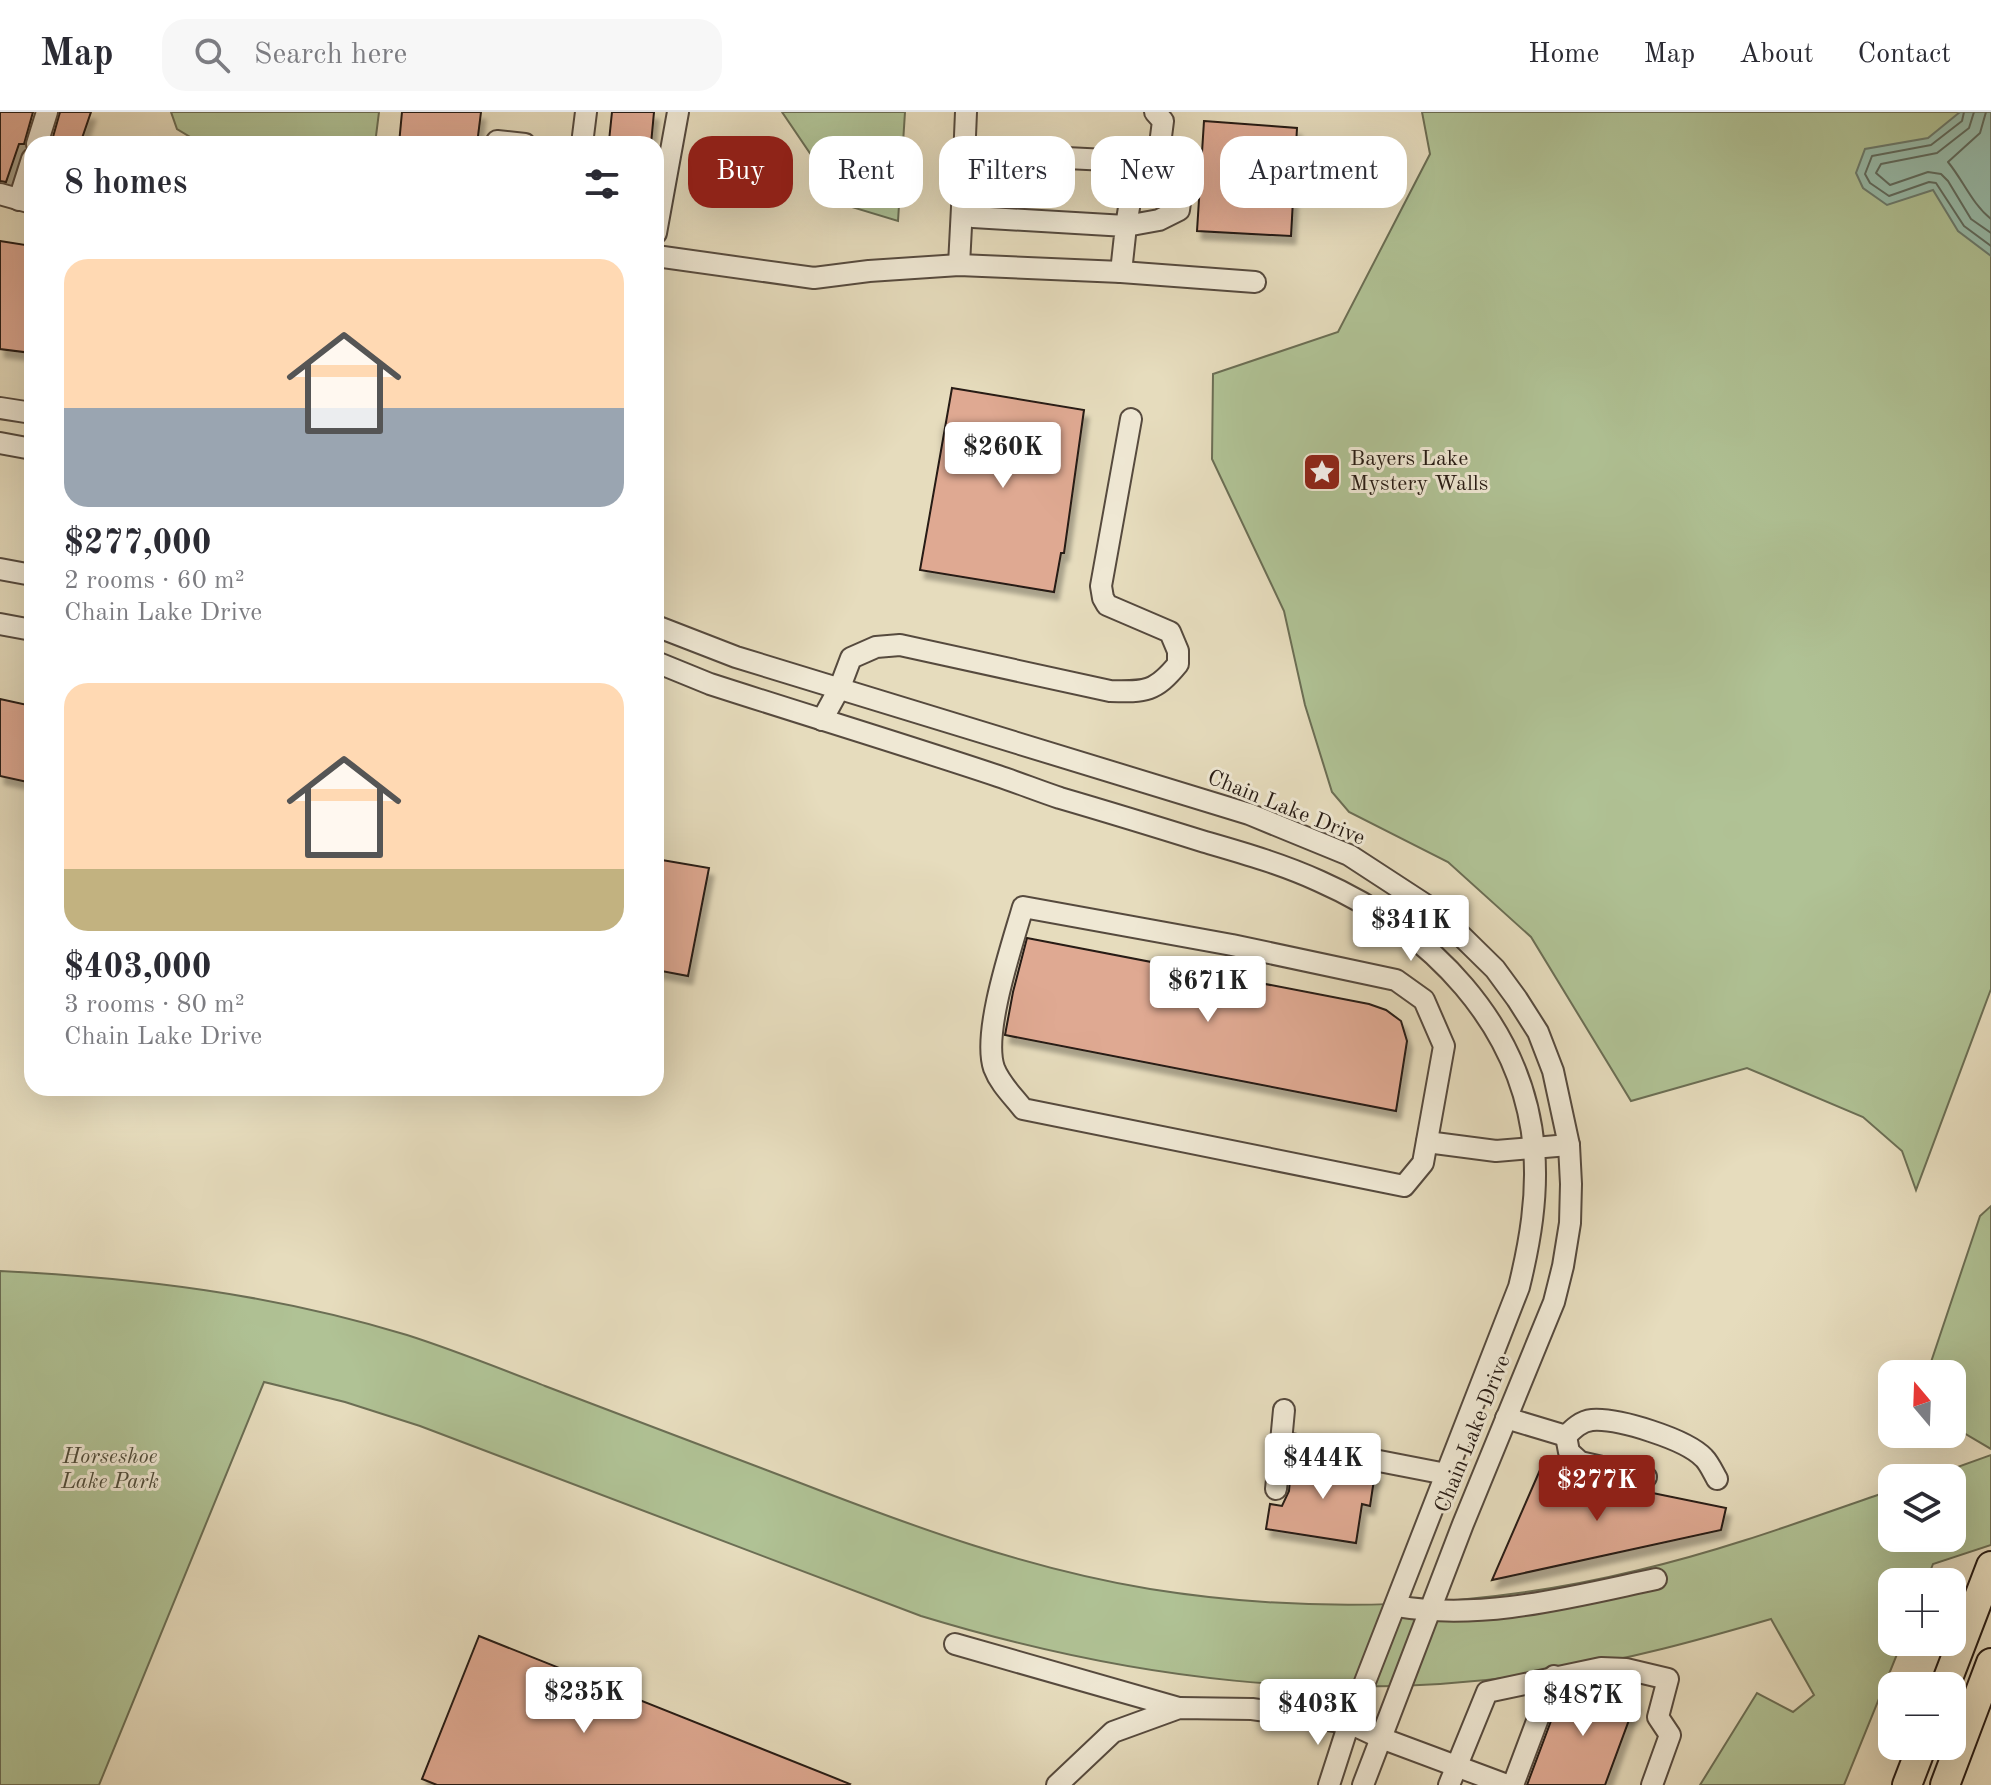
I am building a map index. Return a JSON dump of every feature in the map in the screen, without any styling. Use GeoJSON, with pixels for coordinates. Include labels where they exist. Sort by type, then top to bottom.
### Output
{"type":"FeatureCollection","features":[{"type":"Feature","properties":{"kind":"highway"},"geometry":{"type":"LineString","coordinates":[[1950,1672],[1991,1566]]}},
{"type":"Feature","properties":{"kind":"highway"},"geometry":{"type":"LineString","coordinates":[[1945,1785],[1991,1663]]}},
{"type":"Feature","properties":{"kind":"highway"},"geometry":{"type":"LineString","coordinates":[[1898,1785],[1914,1760]]}},
{"type":"Feature","properties":{"kind":"highway"},"geometry":{"type":"LineString","coordinates":[[1907,1785],[1917,1760]]}},
{"type":"Feature","properties":{"kind":"street"},"geometry":{"type":"LineString","coordinates":[[40,136],[47,112]]}},
{"type":"Feature","properties":{"kind":"street"},"geometry":{"type":"LineString","coordinates":[[583,136],[586,112]]}},
{"type":"Feature","properties":{"kind":"street"},"geometry":{"type":"LineString","coordinates":[[664,189],[678,112]]}},
{"type":"Feature","properties":{"kind":"street"},"geometry":{"type":"LineString","coordinates":[[965,136],[966,112]]}},
{"type":"Feature","properties":{"kind":"street"},"geometry":{"type":"LineString","coordinates":[[1155,112],[1163,121],[1161,136]]}},
{"type":"Feature","properties":{"kind":"street"},"geometry":{"type":"LineString","coordinates":[[959,265],[962,208]]}},
{"type":"Feature","properties":{"kind":"street"},"geometry":{"type":"LineString","coordinates":[[963,208],[973,217],[1126,226],[1159,220],[1179,208]]}},
{"type":"Feature","properties":{"kind":"street"},"geometry":{"type":"LineString","coordinates":[[1121,272],[1126,226],[1132,208]]}},
{"type":"Feature","properties":{"kind":"street"},"geometry":{"type":"LineString","coordinates":[[664,257],[814,278],[959,265],[1255,282]]}},
{"type":"Feature","properties":{"kind":"street"},"geometry":{"type":"LineString","coordinates":[[0,408],[24,412]]}},
{"type":"Feature","properties":{"kind":"street"},"geometry":{"type":"LineString","coordinates":[[822,720],[851,658],[876,647],[900,645],[1110,691],[1155,687],[1167,678],[1178,664],[1178,651],[1170,632],[1107,605],[1101,586],[1131,419]]}},
{"type":"Feature","properties":{"kind":"street"},"geometry":{"type":"LineString","coordinates":[[0,443],[24,448]]}},
{"type":"Feature","properties":{"kind":"street"},"geometry":{"type":"LineString","coordinates":[[0,569],[24,574]]}},
{"type":"Feature","properties":{"kind":"street"},"geometry":{"type":"LineString","coordinates":[[0,624],[24,628]]}},
{"type":"Feature","properties":{"kind":"street","name":"Chain Lake Drive"},"geometry":{"type":"LineString","coordinates":[[664,629],[736,657],[1249,814],[1349,855],[1438,913],[1495,969],[1538,1032],[1553,1071],[1569,1145],[1570,1223],[1563,1266],[1554,1302],[1463,1524],[1363,1785]]}},
{"type":"Feature","properties":{"kind":"street","name":"Chain Lake Drive"},"geometry":{"type":"LineString","coordinates":[[664,665],[710,684],[1276,864],[1319,881],[1360,901],[1433,952],[1490,1020],[1512,1059],[1525,1099],[1534,1149],[1531,1240],[1519,1287],[1349,1723],[1329,1785]]}},
{"type":"Feature","properties":{"kind":"street"},"geometry":{"type":"LineString","coordinates":[[1023,907],[1232,945],[1396,980],[1424,1000],[1444,1046],[1427,1142],[1423,1163],[1404,1186],[1023,1109],[1001,1082],[993,1065],[993,1018],[1023,907]]}},
{"type":"Feature","properties":{"kind":"street"},"geometry":{"type":"LineString","coordinates":[[1427,1142],[1496,1151],[1569,1145]]}},
{"type":"Feature","properties":{"kind":"street"},"geometry":{"type":"LineString","coordinates":[[1276,1489],[1284,1410]]}},
{"type":"Feature","properties":{"kind":"street"},"geometry":{"type":"LineString","coordinates":[[1506,1418],[1566,1436]]}},
{"type":"Feature","properties":{"kind":"street"},"geometry":{"type":"LineString","coordinates":[[1566,1436],[1577,1425],[1590,1420],[1617,1423],[1684,1443],[1705,1458],[1717,1479]]}},
{"type":"Feature","properties":{"kind":"street"},"geometry":{"type":"LineString","coordinates":[[1566,1436],[1569,1452],[1580,1462],[1646,1477]]}},
{"type":"Feature","properties":{"kind":"street"},"geometry":{"type":"LineString","coordinates":[[1281,1442],[1446,1474]]}},
{"type":"Feature","properties":{"kind":"street"},"geometry":{"type":"LineString","coordinates":[[1430,1515],[1463,1524]]}},
{"type":"Feature","properties":{"kind":"street"},"geometry":{"type":"LineString","coordinates":[[1396,1606],[1430,1612],[1503,1608],[1656,1579]]}},
{"type":"Feature","properties":{"kind":"street"},"geometry":{"type":"LineString","coordinates":[[955,1644],[1179,1708],[1252,1709],[1349,1723],[1453,1776],[1507,1785]]}},
{"type":"Feature","properties":{"kind":"street"},"geometry":{"type":"LineString","coordinates":[[1453,1776],[1487,1692],[1601,1668],[1626,1669],[1668,1679],[1658,1717],[1670,1735],[1652,1785]]}},
{"type":"Feature","properties":{"kind":"street"},"geometry":{"type":"LineString","coordinates":[[1513,1785],[1554,1676]]}},
{"type":"Feature","properties":{"kind":"street"},"geometry":{"type":"LineString","coordinates":[[1057,1785],[1113,1732],[1179,1708]]}},
{"type":"Feature","properties":{"kind":"green space"},"geometry":{"type":"Polygon","coordinates":[[[171,112],[379,112],[376,136],[189,136],[177,129],[171,112]]]}},
{"type":"Feature","properties":{"kind":"green space"},"geometry":{"type":"Polygon","coordinates":[[[782,112],[905,112],[903,136],[809,136],[809,152],[782,112]]]}},
{"type":"Feature","properties":{"kind":"green space"},"geometry":{"type":"Polygon","coordinates":[[[1422,112],[1991,112],[1991,989],[1916,1190],[1902,1151],[1863,1117],[1747,1068],[1631,1101],[1531,937],[1448,862],[1349,812],[1332,792],[1305,705],[1284,611],[1212,459],[1213,374],[1338,332],[1402,208],[1407,208],[1407,198],[1430,154],[1422,112]]]}},
{"type":"Feature","properties":{"kind":"green space"},"geometry":{"type":"Polygon","coordinates":[[[855,208],[899,208],[898,221],[855,208]]]}},
{"type":"Feature","properties":{"kind":"green space"},"geometry":{"type":"Polygon","coordinates":[[[1991,1206],[1991,1449],[1966,1434],[1966,1360],[1932,1360],[1980,1216],[1991,1206]]]}},
{"type":"Feature","properties":{"kind":"green space","name":"Horseshoe Lake Park"},"geometry":{"type":"Polygon","coordinates":[[[0,1271],[104,1278],[205,1290],[356,1321],[459,1353],[846,1500],[1017,1559],[1105,1581],[1211,1597],[1334,1605],[1396,1604],[1518,1593],[1671,1562],[1878,1495],[1878,1552],[1966,1552],[1966,1464],[1991,1455],[1991,1545],[1933,1564],[1931,1568],[1878,1568],[1878,1656],[1896,1656],[1890,1672],[1878,1672],[1878,1701],[1844,1785],[1700,1785],[1757,1693],[1793,1712],[1814,1695],[1771,1619],[1609,1661],[1473,1681],[1392,1686],[1313,1686],[1234,1681],[1156,1671],[1078,1657],[921,1616],[420,1426],[345,1402],[264,1382],[99,1785],[0,1785],[0,1271]]]}},
{"type":"Feature","properties":{"kind":"water"},"geometry":{"type":"Polygon","coordinates":[[[1960,112],[1991,112],[1991,256],[1958,231],[1933,190],[1887,205],[1863,188],[1856,173],[1865,149],[1928,138],[1960,112]]]}},
{"type":"Feature","properties":{"kind":"building"},"geometry":{"type":"Polygon","coordinates":[[[0,112],[33,112],[24,144],[19,144],[6,182],[0,181],[0,112]]]}},
{"type":"Feature","properties":{"kind":"building"},"geometry":{"type":"Polygon","coordinates":[[[60,112],[91,112],[83,136],[53,136],[60,112]]]}},
{"type":"Feature","properties":{"kind":"building"},"geometry":{"type":"Polygon","coordinates":[[[402,112],[481,112],[478,136],[400,136],[402,112]]]}},
{"type":"Feature","properties":{"kind":"building"},"geometry":{"type":"Polygon","coordinates":[[[612,112],[654,112],[652,136],[610,136],[612,112]]]}},
{"type":"Feature","properties":{"kind":"building"},"geometry":{"type":"Polygon","coordinates":[[[1204,121],[1297,128],[1297,136],[1220,136],[1220,208],[1293,208],[1291,236],[1197,231],[1198,208],[1204,208],[1204,121]]]}},
{"type":"Feature","properties":{"kind":"building"},"geometry":{"type":"Polygon","coordinates":[[[0,241],[24,245],[24,352],[0,349],[0,241]]]}},
{"type":"Feature","properties":{"kind":"building"},"geometry":{"type":"Polygon","coordinates":[[[952,388],[1084,410],[1064,553],[1061,553],[1054,592],[920,570],[952,388]]]}},
{"type":"Feature","properties":{"kind":"building"},"geometry":{"type":"Polygon","coordinates":[[[0,699],[24,704],[24,781],[0,776],[0,699]]]}},
{"type":"Feature","properties":{"kind":"building"},"geometry":{"type":"Polygon","coordinates":[[[664,860],[709,868],[688,976],[664,972],[664,860]]]}},
{"type":"Feature","properties":{"kind":"building"},"geometry":{"type":"Polygon","coordinates":[[[1027,938],[1369,1004],[1386,1010],[1401,1021],[1407,1041],[1396,1111],[1005,1035],[1027,938]]]}},
{"type":"Feature","properties":{"kind":"building"},"geometry":{"type":"Polygon","coordinates":[[[1292,1457],[1375,1473],[1370,1506],[1362,1504],[1356,1543],[1266,1529],[1270,1504],[1282,1506],[1289,1491],[1292,1457]]]}},
{"type":"Feature","properties":{"kind":"building"},"geometry":{"type":"Polygon","coordinates":[[[1540,1470],[1726,1508],[1721,1530],[1492,1580],[1540,1470]]]}},
{"type":"Feature","properties":{"kind":"building"},"geometry":{"type":"Polygon","coordinates":[[[479,1636],[850,1784],[437,1785],[422,1779],[479,1636]]]}},
{"type":"Feature","properties":{"kind":"building"},"geometry":{"type":"Polygon","coordinates":[[[1590,1684],[1636,1701],[1605,1785],[1527,1785],[1563,1689],[1590,1684]]]}},
{"type":"Feature","properties":{"kind":"place","name":"Bayers Lake Mystery Walls"},"geometry":{"type":"Point","coordinates":[1322,472]}}]}
